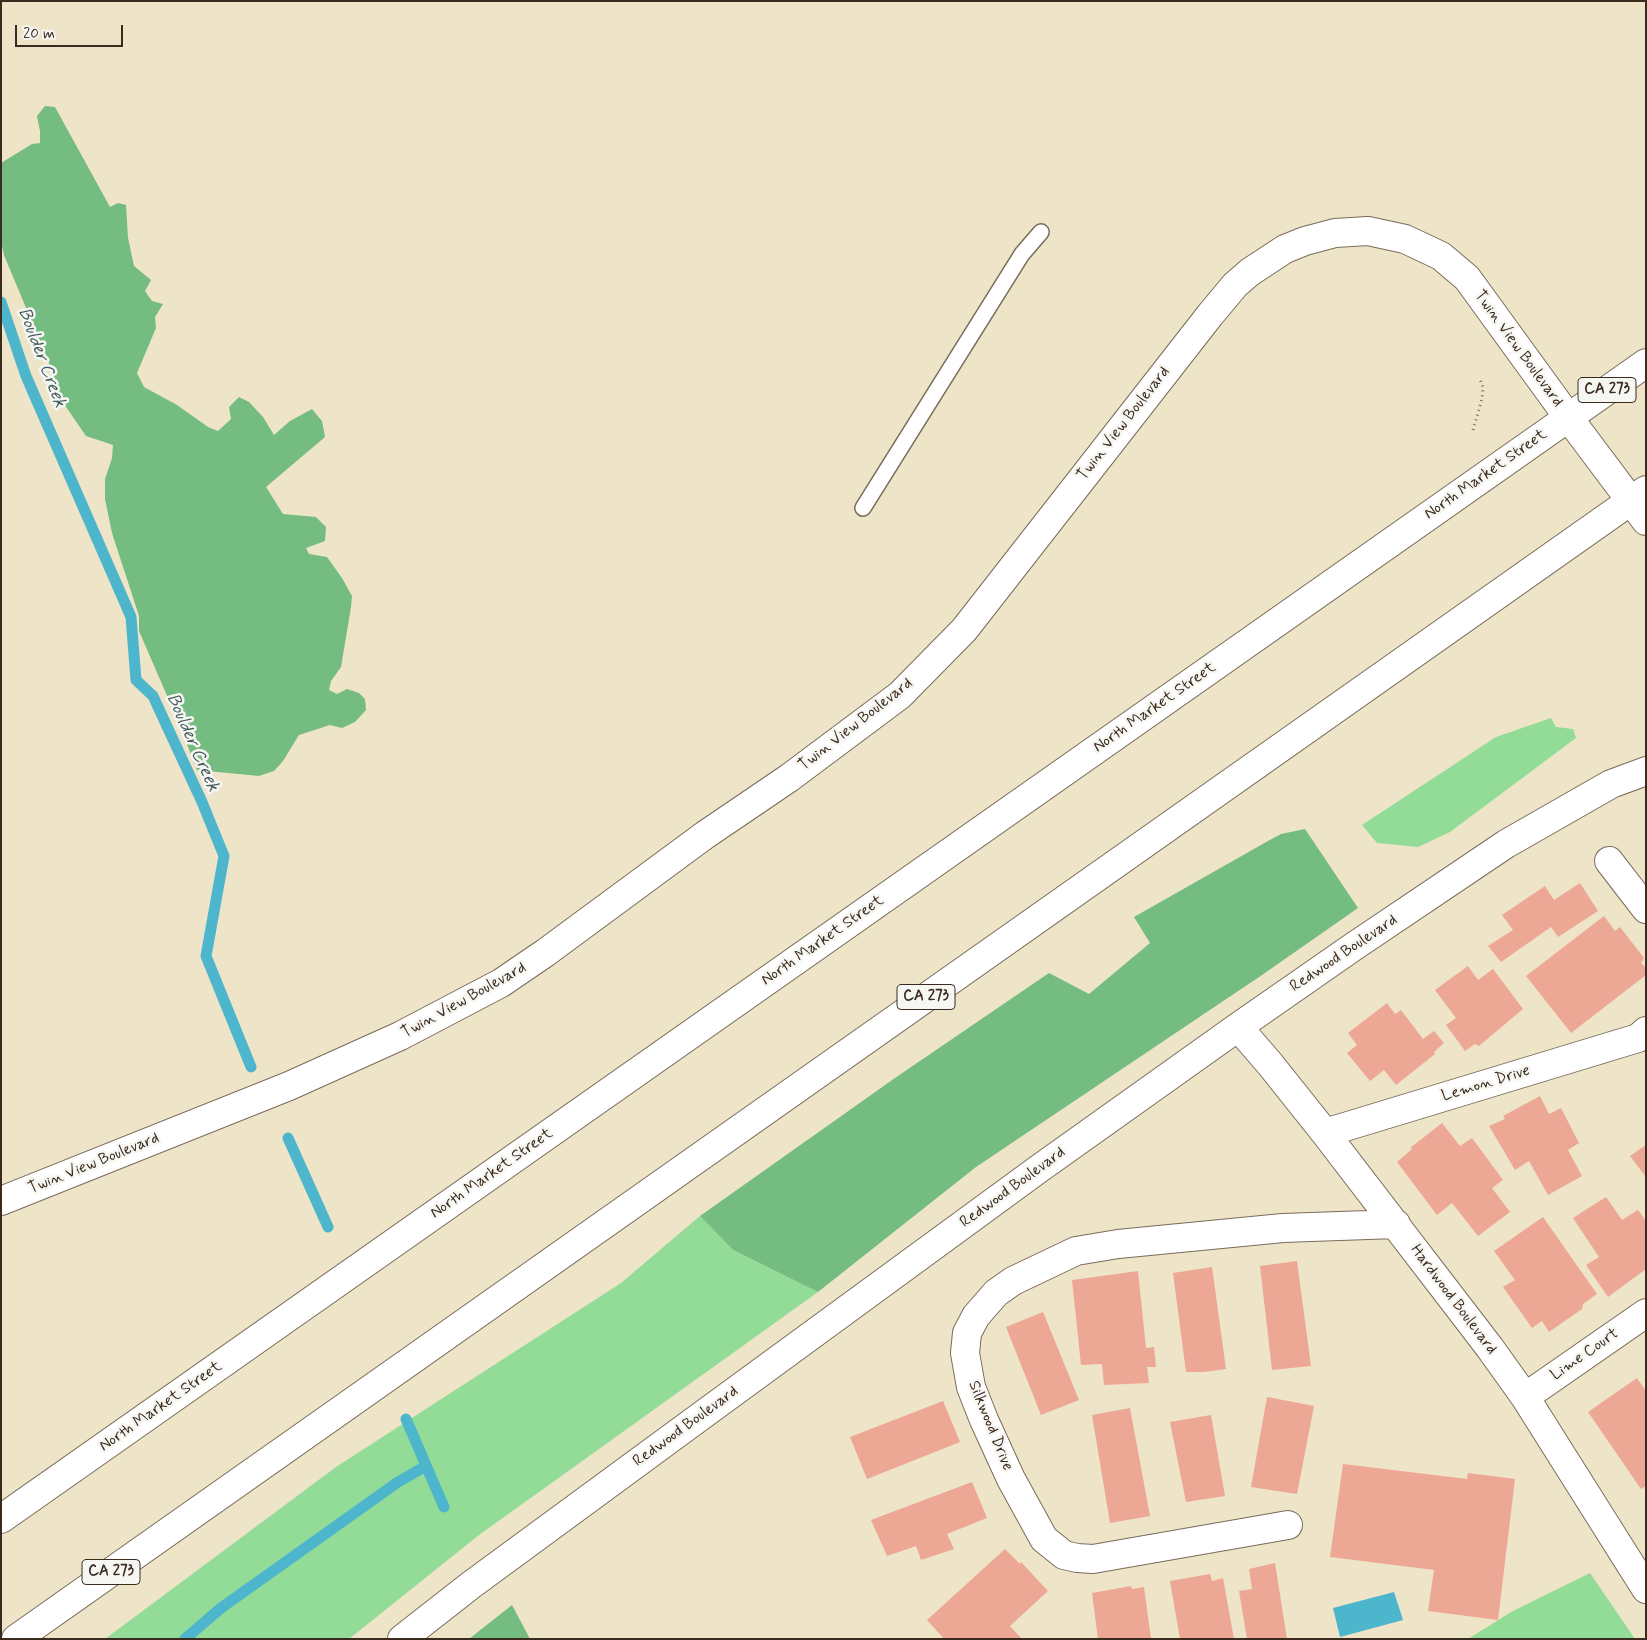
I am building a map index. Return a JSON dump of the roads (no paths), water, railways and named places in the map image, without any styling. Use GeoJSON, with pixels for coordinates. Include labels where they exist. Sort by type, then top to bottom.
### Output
{"type":"FeatureCollection","features":[{"type":"Feature","properties":{"kind":"street","name":"Twin View Boulevard"},"geometry":{"type":"LineString","coordinates":[[1,1201],[288,1086],[400,1036],[501,983],[546,953],[705,835],[797,772],[900,694],[964,630],[1235,285],[1250,272],[1285,249],[1335,233],[1368,231],[1405,239],[1441,256],[1467,278],[1568,418],[1641,504]]}},
{"type":"Feature","properties":{"kind":"street","name":"North Market Street"},"geometry":{"type":"LineString","coordinates":[[1,1520],[1646,363]]}},
{"type":"Feature","properties":{"kind":"street","name":"CA 273"},"geometry":{"type":"LineString","coordinates":[[16,1639],[1641,504]]}},
{"type":"Feature","properties":{"kind":"street","name":"Redwood Boulevard"},"geometry":{"type":"LineString","coordinates":[[402,1639],[479,1580],[912,1261],[1361,941],[1506,844],[1611,784],[1646,770]]}},
{"type":"Feature","properties":{"kind":"street"},"geometry":{"type":"LineString","coordinates":[[1609,861],[1646,909]]}},
{"type":"Feature","properties":{"kind":"street","name":"Hardwood Boulevard"},"geometry":{"type":"LineString","coordinates":[[1238,1027],[1270,1064],[1396,1224],[1525,1397],[1646,1589]]}},
{"type":"Feature","properties":{"kind":"street","name":"Lemon Drive"},"geometry":{"type":"LineString","coordinates":[[1325,1133],[1638,1038],[1646,1031]]}},
{"type":"Feature","properties":{"kind":"street","name":"Silkwood Drive"},"geometry":{"type":"LineString","coordinates":[[1288,1525],[1093,1559],[1064,1555],[1044,1539],[1011,1479],[984,1420],[971,1387],[965,1353],[967,1333],[976,1316],[996,1293],[1013,1280],[1076,1251],[1118,1244],[1283,1228],[1396,1224]]}},
{"type":"Feature","properties":{"kind":"street","name":"Lime Court"},"geometry":{"type":"LineString","coordinates":[[1525,1397],[1646,1313]]}},
{"type":"Feature","properties":{"kind":"lane"},"geometry":{"type":"LineString","coordinates":[[863,508],[1022,254],[1041,232]]}},
{"type":"Feature","properties":{"kind":"water"},"geometry":{"type":"Polygon","coordinates":[[[1394,1592],[1403,1620],[1340,1637],[1333,1608],[1394,1592]]]}},
{"type":"Feature","properties":{"kind":"waterway","name":"Boulder Creek"},"geometry":{"type":"LineString","coordinates":[[1,302],[26,376],[131,617],[136,680],[153,696],[202,802],[224,856],[206,956],[251,1067]]}},
{"type":"Feature","properties":{"kind":"waterway","name":"Boulder Creek"},"geometry":{"type":"LineString","coordinates":[[288,1138],[328,1227]]}},
{"type":"Feature","properties":{"kind":"waterway","name":"Boulder Creek"},"geometry":{"type":"LineString","coordinates":[[406,1419],[444,1507]]}},
{"type":"Feature","properties":{"kind":"waterway"},"geometry":{"type":"LineString","coordinates":[[185,1639],[221,1608],[398,1482],[426,1466]]}}]}
